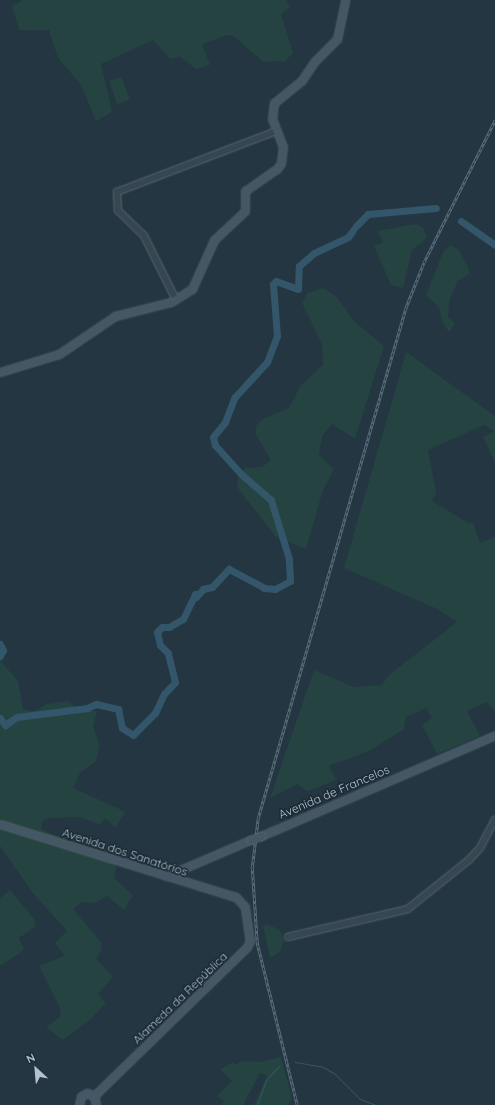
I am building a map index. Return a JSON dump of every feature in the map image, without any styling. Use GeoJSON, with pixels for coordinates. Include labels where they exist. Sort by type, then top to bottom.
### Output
{"type":"FeatureCollection","features":[{"type":"Feature","properties":{"kind":"main road"},"geometry":{"type":"LineString","coordinates":[[0,372],[59,354],[115,316],[176,300],[192,289],[220,232],[245,211],[244,191],[277,169],[281,163],[282,147],[272,119],[274,103],[302,80],[315,61],[337,39],[345,0]]}},
{"type":"Feature","properties":{"kind":"main road","name":"Avenida de Francelos"},"geometry":{"type":"LineString","coordinates":[[166,876],[495,735]]}},
{"type":"Feature","properties":{"kind":"main road","name":"Avenida dos Sanatórios"},"geometry":{"type":"LineString","coordinates":[[0,824],[166,876],[243,902]]}},
{"type":"Feature","properties":{"kind":"main road"},"geometry":{"type":"LineString","coordinates":[[181,870],[183,882]]}},
{"type":"Feature","properties":{"kind":"main road","name":"Alameda da República"},"geometry":{"type":"LineString","coordinates":[[94,1096],[247,947],[250,941],[243,902]]}},
{"type":"Feature","properties":{"kind":"main road"},"geometry":{"type":"LineString","coordinates":[[79,1105],[79,1099],[84,1094],[94,1096],[96,1105]]}},
{"type":"Feature","properties":{"kind":"street"},"geometry":{"type":"LineString","coordinates":[[176,300],[144,236],[118,211],[117,192],[277,131]]}},
{"type":"Feature","properties":{"kind":"street"},"geometry":{"type":"LineString","coordinates":[[288,937],[397,914],[426,896],[476,852],[495,820]]}},
{"type":"Feature","properties":{"kind":"green space"},"geometry":{"type":"Polygon","coordinates":[[[23,0],[286,0],[290,8],[281,14],[293,53],[285,61],[264,62],[232,35],[228,35],[202,44],[210,65],[196,69],[180,57],[170,59],[153,40],[101,64],[112,112],[96,121],[81,85],[58,58],[49,30],[19,30],[12,6],[23,0]]]}},
{"type":"Feature","properties":{"kind":"green space"},"geometry":{"type":"Polygon","coordinates":[[[122,77],[130,100],[117,104],[109,81],[122,77]]]}},
{"type":"Feature","properties":{"kind":"green space"},"geometry":{"type":"Polygon","coordinates":[[[415,224],[423,227],[427,238],[412,250],[403,288],[391,285],[374,246],[383,242],[377,231],[415,224]]]}},
{"type":"Feature","properties":{"kind":"green space"},"geometry":{"type":"Polygon","coordinates":[[[451,245],[460,251],[469,270],[469,274],[458,281],[450,298],[448,317],[455,324],[449,332],[443,323],[439,307],[426,295],[443,252],[451,245]]]}},
{"type":"Feature","properties":{"kind":"green space"},"geometry":{"type":"Polygon","coordinates":[[[323,288],[337,297],[354,321],[384,346],[355,439],[332,424],[322,436],[319,455],[334,469],[322,493],[306,549],[276,537],[237,487],[239,473],[246,468],[262,467],[271,460],[255,433],[256,426],[263,419],[289,408],[301,385],[323,365],[322,344],[302,303],[307,293],[323,288]]]}},
{"type":"Feature","properties":{"kind":"green space"},"geometry":{"type":"Polygon","coordinates":[[[406,352],[495,416],[495,462],[483,437],[494,431],[484,425],[428,450],[436,492],[432,501],[468,523],[473,522],[480,543],[495,537],[495,711],[487,702],[467,711],[480,736],[437,754],[422,725],[432,718],[426,708],[406,717],[404,729],[371,750],[329,766],[336,780],[308,791],[297,784],[270,798],[314,670],[354,687],[382,685],[389,675],[457,622],[437,609],[344,568],[406,352]]]}},
{"type":"Feature","properties":{"kind":"green space"},"geometry":{"type":"Polygon","coordinates":[[[0,660],[18,681],[23,709],[34,711],[47,704],[67,701],[82,711],[97,711],[93,727],[100,746],[96,761],[80,773],[73,788],[126,812],[115,827],[105,818],[100,825],[80,817],[49,818],[43,820],[41,825],[41,829],[52,834],[113,854],[116,867],[114,878],[133,895],[124,910],[107,896],[95,903],[82,902],[73,909],[101,942],[102,950],[96,958],[113,977],[98,994],[106,1003],[91,1019],[63,1040],[46,1027],[60,1017],[61,1010],[39,966],[65,956],[55,943],[67,931],[32,892],[0,846],[0,660]]]}},
{"type":"Feature","properties":{"kind":"green space"},"geometry":{"type":"Polygon","coordinates":[[[10,890],[35,920],[36,926],[19,938],[24,950],[0,966],[0,898],[10,890]]]}},
{"type":"Feature","properties":{"kind":"green space"},"geometry":{"type":"Polygon","coordinates":[[[267,924],[280,930],[284,941],[280,952],[270,958],[263,926],[267,924]]]}},
{"type":"Feature","properties":{"kind":"green space"},"geometry":{"type":"Polygon","coordinates":[[[281,1057],[292,1098],[288,1105],[254,1105],[267,1076],[260,1073],[243,1105],[222,1105],[224,1101],[217,1096],[232,1081],[220,1069],[234,1062],[235,1065],[243,1061],[260,1062],[281,1057]]]}},
{"type":"Feature","properties":{"kind":"waterway"},"geometry":{"type":"LineString","coordinates":[[356,226],[368,214],[436,208]]}},
{"type":"Feature","properties":{"kind":"waterway"},"geometry":{"type":"LineString","coordinates":[[461,221],[495,245]]}},
{"type":"Feature","properties":{"kind":"waterway"},"geometry":{"type":"LineString","coordinates":[[0,718],[5,725],[17,717],[87,708],[96,704],[118,709],[122,728],[133,735],[155,713],[164,694],[175,682],[168,653],[160,645],[157,632],[162,627],[169,627],[183,619],[195,594],[196,597],[203,589],[212,587],[229,569],[264,588],[275,589],[290,581],[289,559],[271,500],[241,474],[215,445],[213,437],[225,422],[234,398],[267,362],[277,336],[273,284],[276,281],[298,289],[299,266],[314,253],[348,237],[353,230]]}},
{"type":"Feature","properties":{"kind":"waterway"},"geometry":{"type":"LineString","coordinates":[[0,644],[3,650],[0,656]]}},
{"type":"Feature","properties":{"kind":"waterway"},"geometry":{"type":"LineString","coordinates":[[295,1062],[323,1067],[335,1074],[360,1099],[376,1105]]}},
{"type":"Feature","properties":{"kind":"waterway"},"geometry":{"type":"LineString","coordinates":[[257,1105],[266,1080],[279,1066]]}},
{"type":"Feature","properties":{"kind":"railway"},"geometry":{"type":"LineString","coordinates":[[297,1105],[257,943],[252,868],[258,818],[406,307],[424,262],[495,120]]}}]}
